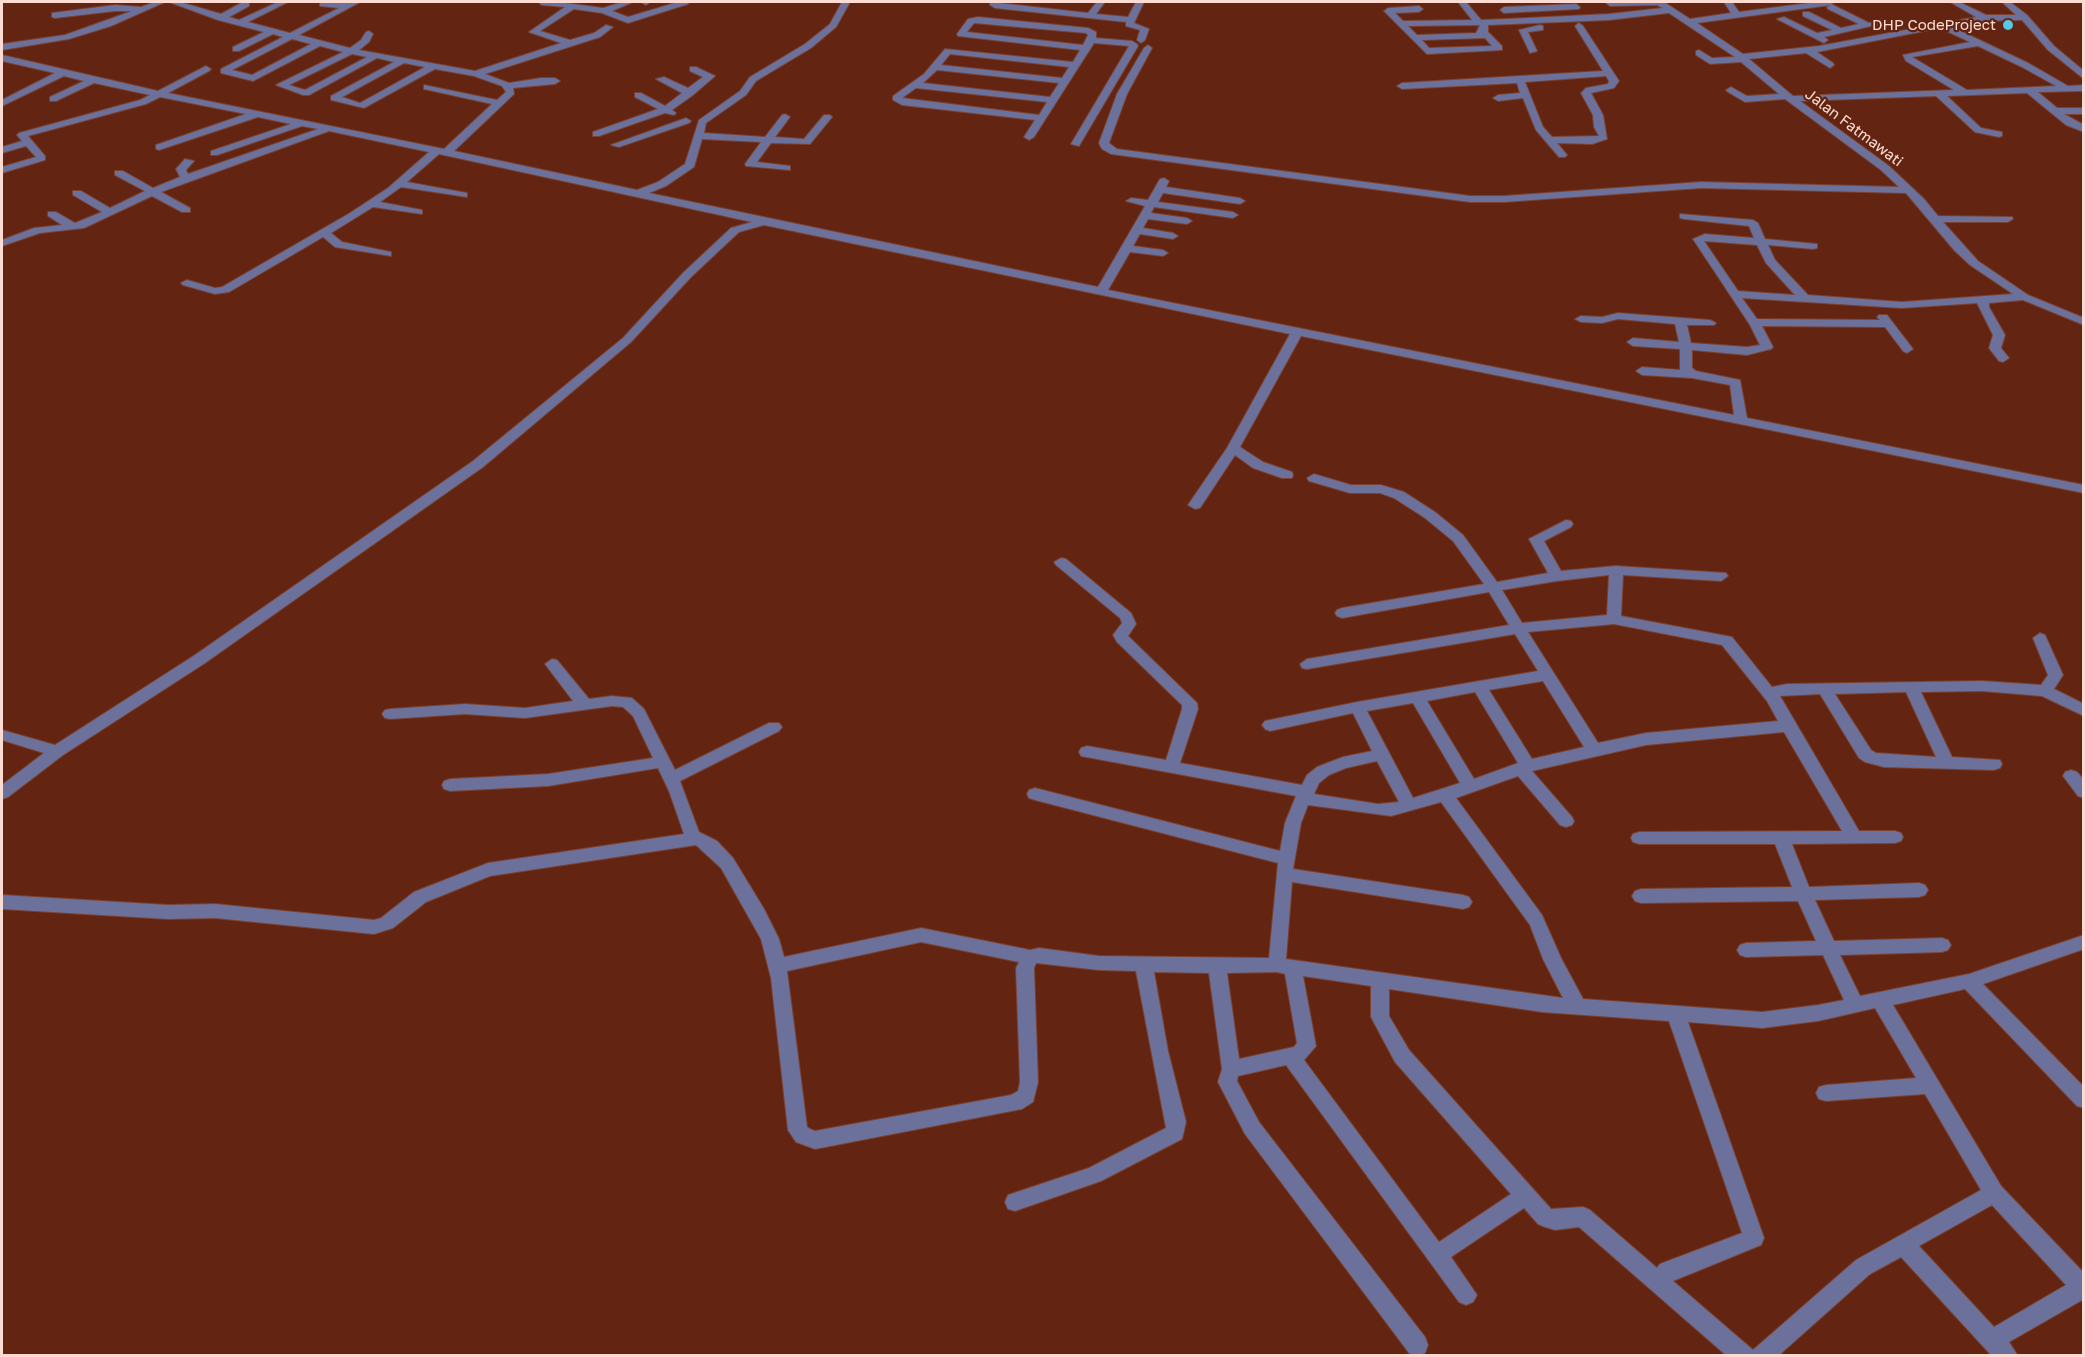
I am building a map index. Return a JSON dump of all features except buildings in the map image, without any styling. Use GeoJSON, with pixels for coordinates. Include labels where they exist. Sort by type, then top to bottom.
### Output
{"type":"FeatureCollection","features":[{"type":"Feature","properties":{"kind":"street"},"geometry":{"type":"LineString","coordinates":[[2,47],[66,38],[161,2]]}},
{"type":"Feature","properties":{"kind":"street"},"geometry":{"type":"LineString","coordinates":[[173,2],[221,18],[319,43],[375,56],[476,74],[509,86],[545,80],[555,81]]}},
{"type":"Feature","properties":{"kind":"street"},"geometry":{"type":"LineString","coordinates":[[240,23],[284,2]]}},
{"type":"Feature","properties":{"kind":"street"},"geometry":{"type":"LineString","coordinates":[[319,43],[254,78],[224,71],[356,2]]}},
{"type":"Feature","properties":{"kind":"street"},"geometry":{"type":"LineString","coordinates":[[542,2],[604,11],[631,20],[685,2]]}},
{"type":"Feature","properties":{"kind":"street"},"geometry":{"type":"LineString","coordinates":[[604,11],[629,2]]}},
{"type":"Feature","properties":{"kind":"street"},"geometry":{"type":"LineString","coordinates":[[616,146],[686,121],[702,122],[743,93],[753,79],[808,46],[833,25],[846,2]]}},
{"type":"Feature","properties":{"kind":"street"},"geometry":{"type":"LineString","coordinates":[[994,2],[995,4],[1130,20]]}},
{"type":"Feature","properties":{"kind":"street"},"geometry":{"type":"LineString","coordinates":[[1091,15],[1101,2]]}},
{"type":"Feature","properties":{"kind":"street"},"geometry":{"type":"LineString","coordinates":[[1140,2],[1130,20],[1131,25],[1145,29],[1143,43],[1104,143],[1105,147],[1114,152],[1470,199],[1504,199],[1701,185],[1909,190]]}},
{"type":"Feature","properties":{"kind":"street"},"geometry":{"type":"LineString","coordinates":[[1402,2],[1487,35]]}},
{"type":"Feature","properties":{"kind":"street"},"geometry":{"type":"LineString","coordinates":[[1419,9],[1388,11],[1416,38],[1424,50],[1430,52],[1499,48],[1483,30],[1481,22],[1462,2]]}},
{"type":"Feature","properties":{"kind":"street"},"geometry":{"type":"LineString","coordinates":[[1497,2],[1513,22]]}},
{"type":"Feature","properties":{"kind":"street"},"geometry":{"type":"LineString","coordinates":[[1534,2],[1550,20]]}},
{"type":"Feature","properties":{"kind":"street"},"geometry":{"type":"LineString","coordinates":[[1610,3],[1659,2]]}},
{"type":"Feature","properties":{"kind":"street","name":"Jalan Fatmawati"},"geometry":{"type":"LineString","coordinates":[[1659,2],[1742,58],[1790,97],[1863,150],[1909,190],[1958,248],[1974,263],[2024,297],[2084,322]]}},
{"type":"Feature","properties":{"kind":"street"},"geometry":{"type":"LineString","coordinates":[[1728,2],[1737,16]]}},
{"type":"Feature","properties":{"kind":"street"},"geometry":{"type":"LineString","coordinates":[[1768,2],[1775,10]]}},
{"type":"Feature","properties":{"kind":"street"},"geometry":{"type":"LineString","coordinates":[[1954,2],[1985,18]]}},
{"type":"Feature","properties":{"kind":"street"},"geometry":{"type":"LineString","coordinates":[[2006,2],[2024,17],[2051,48],[2084,76]]}},
{"type":"Feature","properties":{"kind":"street"},"geometry":{"type":"LineString","coordinates":[[221,18],[246,4]]}},
{"type":"Feature","properties":{"kind":"street"},"geometry":{"type":"LineString","coordinates":[[323,4],[348,6]]}},
{"type":"Feature","properties":{"kind":"street"},"geometry":{"type":"LineString","coordinates":[[1504,10],[1541,9],[1573,4],[1587,18]]}},
{"type":"Feature","properties":{"kind":"street"},"geometry":{"type":"LineString","coordinates":[[1688,22],[1831,5],[1867,26]]}},
{"type":"Feature","properties":{"kind":"street"},"geometry":{"type":"LineString","coordinates":[[570,43],[533,32],[573,6]]}},
{"type":"Feature","properties":{"kind":"street"},"geometry":{"type":"LineString","coordinates":[[1806,7],[1840,31]]}},
{"type":"Feature","properties":{"kind":"street"},"geometry":{"type":"LineString","coordinates":[[56,15],[115,8],[143,10]]}},
{"type":"Feature","properties":{"kind":"street"},"geometry":{"type":"LineString","coordinates":[[1402,24],[1513,22],[1609,17],[1672,10]]}},
{"type":"Feature","properties":{"kind":"street"},"geometry":{"type":"LineString","coordinates":[[1533,51],[1523,32],[1525,29],[1609,24],[1611,22],[1609,17]]}},
{"type":"Feature","properties":{"kind":"street"},"geometry":{"type":"LineString","coordinates":[[1699,53],[1710,61],[1742,58],[1808,50],[1985,18],[2024,17]]}},
{"type":"Feature","properties":{"kind":"street"},"geometry":{"type":"LineString","coordinates":[[1781,19],[1835,45]]}},
{"type":"Feature","properties":{"kind":"street"},"geometry":{"type":"LineString","coordinates":[[1029,137],[1088,44],[1093,34],[1091,32],[971,21],[935,67],[916,85],[896,98],[902,102],[1041,118]]}},
{"type":"Feature","properties":{"kind":"street"},"geometry":{"type":"LineString","coordinates":[[1816,36],[1884,22]]}},
{"type":"Feature","properties":{"kind":"street"},"geometry":{"type":"LineString","coordinates":[[1941,25],[2025,65],[2066,88]]}},
{"type":"Feature","properties":{"kind":"street"},"geometry":{"type":"LineString","coordinates":[[1550,140],[1603,139],[1598,115],[1586,93],[1589,90],[1614,85],[1614,81],[1579,26]]}},
{"type":"Feature","properties":{"kind":"street"},"geometry":{"type":"LineString","coordinates":[[476,74],[594,36],[609,27]]}},
{"type":"Feature","properties":{"kind":"street"},"geometry":{"type":"LineString","coordinates":[[1054,44],[1063,29]]}},
{"type":"Feature","properties":{"kind":"street"},"geometry":{"type":"LineString","coordinates":[[236,49],[272,31]]}},
{"type":"Feature","properties":{"kind":"street"},"geometry":{"type":"LineString","coordinates":[[369,34],[365,42],[351,51],[281,85],[306,93],[375,56]]}},
{"type":"Feature","properties":{"kind":"street"},"geometry":{"type":"LineString","coordinates":[[961,34],[1054,44],[1143,43]]}},
{"type":"Feature","properties":{"kind":"street"},"geometry":{"type":"LineString","coordinates":[[1416,38],[1487,35]]}},
{"type":"Feature","properties":{"kind":"street"},"geometry":{"type":"LineString","coordinates":[[1076,144],[1106,92],[1143,43]]}},
{"type":"Feature","properties":{"kind":"street"},"geometry":{"type":"LineString","coordinates":[[1964,92],[1909,59],[1907,55],[1980,43]]}},
{"type":"Feature","properties":{"kind":"street"},"geometry":{"type":"LineString","coordinates":[[1808,50],[1830,64]]}},
{"type":"Feature","properties":{"kind":"street"},"geometry":{"type":"LineString","coordinates":[[948,51],[1075,65]]}},
{"type":"Feature","properties":{"kind":"street"},"geometry":{"type":"LineString","coordinates":[[2,58],[93,80],[1297,332],[2084,489]]}},
{"type":"Feature","properties":{"kind":"street"},"geometry":{"type":"LineString","coordinates":[[402,61],[334,98],[361,106],[432,67]]}},
{"type":"Feature","properties":{"kind":"street"},"geometry":{"type":"LineString","coordinates":[[935,67],[1065,81]]}},
{"type":"Feature","properties":{"kind":"street"},"geometry":{"type":"LineString","coordinates":[[2,170],[42,158],[22,135],[124,108],[160,94],[207,69]]}},
{"type":"Feature","properties":{"kind":"street"},"geometry":{"type":"LineString","coordinates":[[596,134],[665,110],[710,76],[693,69]]}},
{"type":"Feature","properties":{"kind":"street"},"geometry":{"type":"LineString","coordinates":[[2,103],[63,73]]}},
{"type":"Feature","properties":{"kind":"street"},"geometry":{"type":"LineString","coordinates":[[1402,86],[1610,74]]}},
{"type":"Feature","properties":{"kind":"street"},"geometry":{"type":"LineString","coordinates":[[661,79],[690,93]]}},
{"type":"Feature","properties":{"kind":"street"},"geometry":{"type":"LineString","coordinates":[[53,99],[93,80]]}},
{"type":"Feature","properties":{"kind":"street"},"geometry":{"type":"LineString","coordinates":[[1520,80],[1539,128],[1562,155]]}},
{"type":"Feature","properties":{"kind":"street"},"geometry":{"type":"LineString","coordinates":[[916,85],[1053,100]]}},
{"type":"Feature","properties":{"kind":"street"},"geometry":{"type":"LineString","coordinates":[[187,283],[215,291],[225,290],[372,204],[441,152],[509,95],[511,92],[509,86]]}},
{"type":"Feature","properties":{"kind":"street"},"geometry":{"type":"LineString","coordinates":[[427,87],[499,103]]}},
{"type":"Feature","properties":{"kind":"street"},"geometry":{"type":"LineString","coordinates":[[1731,90],[1745,99],[2084,88]]}},
{"type":"Feature","properties":{"kind":"street"},"geometry":{"type":"LineString","coordinates":[[2028,89],[2075,127],[2084,129]]}},
{"type":"Feature","properties":{"kind":"street"},"geometry":{"type":"LineString","coordinates":[[1106,92],[1122,94]]}},
{"type":"Feature","properties":{"kind":"street"},"geometry":{"type":"LineString","coordinates":[[1938,93],[1978,130],[1999,134]]}},
{"type":"Feature","properties":{"kind":"street"},"geometry":{"type":"LineString","coordinates":[[638,94],[686,121]]}},
{"type":"Feature","properties":{"kind":"street"},"geometry":{"type":"LineString","coordinates":[[1498,98],[1526,95]]}},
{"type":"Feature","properties":{"kind":"street"},"geometry":{"type":"LineString","coordinates":[[2055,111],[2084,111]]}},
{"type":"Feature","properties":{"kind":"street"},"geometry":{"type":"LineString","coordinates":[[159,147],[256,114]]}},
{"type":"Feature","properties":{"kind":"street"},"geometry":{"type":"LineString","coordinates":[[785,117],[750,164],[786,168]]}},
{"type":"Feature","properties":{"kind":"street"},"geometry":{"type":"LineString","coordinates":[[699,136],[807,142],[826,117]]}},
{"type":"Feature","properties":{"kind":"street"},"geometry":{"type":"LineString","coordinates":[[235,140],[296,122]]}},
{"type":"Feature","properties":{"kind":"street"},"geometry":{"type":"LineString","coordinates":[[214,153],[296,122]]}},
{"type":"Feature","properties":{"kind":"street"},"geometry":{"type":"LineString","coordinates":[[638,193],[662,184],[690,165],[702,122]]}},
{"type":"Feature","properties":{"kind":"street"},"geometry":{"type":"LineString","coordinates":[[2,243],[39,230],[74,227],[185,177],[326,129]]}},
{"type":"Feature","properties":{"kind":"street"},"geometry":{"type":"LineString","coordinates":[[2,150],[28,142]]}},
{"type":"Feature","properties":{"kind":"street"},"geometry":{"type":"LineString","coordinates":[[185,177],[181,169],[189,161]]}},
{"type":"Feature","properties":{"kind":"street"},"geometry":{"type":"LineString","coordinates":[[119,173],[186,210]]}},
{"type":"Feature","properties":{"kind":"street"},"geometry":{"type":"LineString","coordinates":[[399,184],[463,195]]}},
{"type":"Feature","properties":{"kind":"street"},"geometry":{"type":"LineString","coordinates":[[1102,291],[1162,185],[1240,201]]}},
{"type":"Feature","properties":{"kind":"street"},"geometry":{"type":"LineString","coordinates":[[77,193],[110,212]]}},
{"type":"Feature","properties":{"kind":"street"},"geometry":{"type":"LineString","coordinates":[[1131,201],[1233,215]]}},
{"type":"Feature","properties":{"kind":"street"},"geometry":{"type":"LineString","coordinates":[[372,204],[418,212]]}},
{"type":"Feature","properties":{"kind":"street"},"geometry":{"type":"LineString","coordinates":[[52,214],[74,227]]}},
{"type":"Feature","properties":{"kind":"street"},"geometry":{"type":"LineString","coordinates":[[1145,215],[1187,221]]}},
{"type":"Feature","properties":{"kind":"street"},"geometry":{"type":"LineString","coordinates":[[1684,216],[1751,222],[1755,226],[1770,261],[1805,299]]}},
{"type":"Feature","properties":{"kind":"street"},"geometry":{"type":"LineString","coordinates":[[1935,219],[2008,219]]}},
{"type":"Feature","properties":{"kind":"street"},"geometry":{"type":"LineString","coordinates":[[2,793],[47,749],[200,659],[478,464],[627,340],[687,275],[735,230],[766,222]]}},
{"type":"Feature","properties":{"kind":"street"},"geometry":{"type":"LineString","coordinates":[[1136,230],[1173,236]]}},
{"type":"Feature","properties":{"kind":"street"},"geometry":{"type":"LineString","coordinates":[[324,232],[339,245],[387,254]]}},
{"type":"Feature","properties":{"kind":"street"},"geometry":{"type":"LineString","coordinates":[[1633,342],[1747,351],[1767,348],[1768,345],[1698,239],[1705,237],[1813,246]]}},
{"type":"Feature","properties":{"kind":"street"},"geometry":{"type":"LineString","coordinates":[[1127,248],[1163,254]]}},
{"type":"Feature","properties":{"kind":"street"},"geometry":{"type":"LineString","coordinates":[[1734,294],[1871,304],[1937,303],[2024,297]]}},
{"type":"Feature","properties":{"kind":"street"},"geometry":{"type":"LineString","coordinates":[[1983,299],[1983,307],[1999,335],[1995,348],[2003,358]]}},
{"type":"Feature","properties":{"kind":"street"},"geometry":{"type":"LineString","coordinates":[[1871,304],[1907,349]]}},
{"type":"Feature","properties":{"kind":"street"},"geometry":{"type":"LineString","coordinates":[[1581,319],[1602,320],[1618,316],[1710,323]]}},
{"type":"Feature","properties":{"kind":"street"},"geometry":{"type":"LineString","coordinates":[[1680,321],[1686,346],[1686,369],[1693,374]]}},
{"type":"Feature","properties":{"kind":"street"},"geometry":{"type":"LineString","coordinates":[[1753,322],[1888,324]]}},
{"type":"Feature","properties":{"kind":"street"},"geometry":{"type":"LineString","coordinates":[[1195,505],[1233,448],[1297,332]]}},
{"type":"Feature","properties":{"kind":"street"},"geometry":{"type":"LineString","coordinates":[[1642,371],[1693,374],[1736,382],[1741,421]]}},
{"type":"Feature","properties":{"kind":"street"},"geometry":{"type":"LineString","coordinates":[[1233,448],[1258,465],[1287,475]]}},
{"type":"Feature","properties":{"kind":"street"},"geometry":{"type":"LineString","coordinates":[[1314,478],[1350,489],[1381,489],[1399,495],[1430,515],[1458,538],[1494,587],[1594,750]]}},
{"type":"Feature","properties":{"kind":"street"},"geometry":{"type":"LineString","coordinates":[[1557,576],[1536,539],[1566,524]]}},
{"type":"Feature","properties":{"kind":"street"},"geometry":{"type":"LineString","coordinates":[[1061,562],[1126,616],[1128,626],[1120,636],[1189,703],[1190,709],[1171,768]]}},
{"type":"Feature","properties":{"kind":"street"},"geometry":{"type":"LineString","coordinates":[[1342,614],[1557,576],[1616,570],[1721,576]]}},
{"type":"Feature","properties":{"kind":"street"},"geometry":{"type":"LineString","coordinates":[[1614,619],[1616,570]]}},
{"type":"Feature","properties":{"kind":"street"},"geometry":{"type":"LineString","coordinates":[[1307,664],[1519,628],[1614,619],[1726,641],[1772,697],[1855,838]]}},
{"type":"Feature","properties":{"kind":"street"},"geometry":{"type":"LineString","coordinates":[[2040,638],[2056,675],[2045,691]]}},
{"type":"Feature","properties":{"kind":"street"},"geometry":{"type":"LineString","coordinates":[[552,664],[585,705]]}},
{"type":"Feature","properties":{"kind":"street"},"geometry":{"type":"LineString","coordinates":[[1270,725],[1357,707],[1546,675]]}},
{"type":"Feature","properties":{"kind":"street"},"geometry":{"type":"LineString","coordinates":[[1479,686],[1524,767],[1566,821]]}},
{"type":"Feature","properties":{"kind":"street"},"geometry":{"type":"LineString","coordinates":[[1772,697],[1774,692],[1787,689],[1982,686],[2045,691],[2084,711]]}},
{"type":"Feature","properties":{"kind":"street"},"geometry":{"type":"LineString","coordinates":[[1911,687],[1947,763]]}},
{"type":"Feature","properties":{"kind":"street"},"geometry":{"type":"LineString","coordinates":[[1824,688],[1868,756],[1884,761],[1994,764]]}},
{"type":"Feature","properties":{"kind":"street"},"geometry":{"type":"LineString","coordinates":[[1417,697],[1470,786]]}},
{"type":"Feature","properties":{"kind":"street"},"geometry":{"type":"LineString","coordinates":[[390,714],[465,709],[525,713],[617,700],[631,705],[639,713],[670,779],[693,837]]}},
{"type":"Feature","properties":{"kind":"street"},"geometry":{"type":"LineString","coordinates":[[1357,707],[1409,806]]}},
{"type":"Feature","properties":{"kind":"street"},"geometry":{"type":"LineString","coordinates":[[1087,752],[1378,810],[1391,810],[1445,795],[1524,767],[1594,750],[1646,739],[1788,726]]}},
{"type":"Feature","properties":{"kind":"street"},"geometry":{"type":"LineString","coordinates":[[670,779],[774,727]]}},
{"type":"Feature","properties":{"kind":"street"},"geometry":{"type":"LineString","coordinates":[[2,735],[47,749]]}},
{"type":"Feature","properties":{"kind":"street"},"geometry":{"type":"LineString","coordinates":[[1231,1069],[1299,1054],[1306,1046],[1285,966],[1285,866],[1293,824],[1313,779],[1329,767],[1382,754]]}},
{"type":"Feature","properties":{"kind":"street"},"geometry":{"type":"LineString","coordinates":[[450,785],[548,780],[661,762]]}},
{"type":"Feature","properties":{"kind":"street"},"geometry":{"type":"LineString","coordinates":[[2071,776],[2084,792]]}},
{"type":"Feature","properties":{"kind":"street"},"geometry":{"type":"LineString","coordinates":[[1035,794],[1285,866],[1463,902]]}},
{"type":"Feature","properties":{"kind":"street"},"geometry":{"type":"LineString","coordinates":[[1445,795],[1536,920],[1552,959],[1577,1006]]}},
{"type":"Feature","properties":{"kind":"street"},"geometry":{"type":"LineString","coordinates":[[2,902],[168,912],[215,911],[374,927],[387,923],[420,897],[488,870],[693,837],[711,846],[727,863],[770,939],[778,966],[798,1130],[807,1138],[815,1140],[1015,1103],[1026,1096],[1029,1082],[1025,968],[1030,957]]}},
{"type":"Feature","properties":{"kind":"street"},"geometry":{"type":"LineString","coordinates":[[1639,838],[1895,837]]}},
{"type":"Feature","properties":{"kind":"street"},"geometry":{"type":"LineString","coordinates":[[1781,838],[1827,949],[1855,1005]]}},
{"type":"Feature","properties":{"kind":"street"},"geometry":{"type":"LineString","coordinates":[[1641,896],[1919,890]]}},
{"type":"Feature","properties":{"kind":"street"},"geometry":{"type":"LineString","coordinates":[[778,966],[921,935],[1030,957],[1039,955],[1099,963],[1285,966],[1542,1004],[1762,1020],[1818,1013],[1969,981],[2084,942]]}},
{"type":"Feature","properties":{"kind":"street"},"geometry":{"type":"LineString","coordinates":[[1746,950],[1942,945]]}},
{"type":"Feature","properties":{"kind":"street"},"geometry":{"type":"LineString","coordinates":[[1015,1202],[1094,1175],[1175,1133],[1176,1122],[1159,1051],[1144,964]]}},
{"type":"Feature","properties":{"kind":"street"},"geometry":{"type":"LineString","coordinates":[[1218,966],[1231,1069],[1227,1082],[1252,1128],[1418,1345]]}},
{"type":"Feature","properties":{"kind":"street"},"geometry":{"type":"LineString","coordinates":[[1380,981],[1380,1017],[1402,1056],[1545,1217],[1555,1220],[1583,1217],[1744,1356]]}},
{"type":"Feature","properties":{"kind":"street"},"geometry":{"type":"LineString","coordinates":[[1969,981],[2084,1100]]}},
{"type":"Feature","properties":{"kind":"street"},"geometry":{"type":"LineString","coordinates":[[1880,1000],[1994,1193],[2083,1288],[2000,1348],[1904,1245]]}},
{"type":"Feature","properties":{"kind":"street"},"geometry":{"type":"LineString","coordinates":[[1659,1284],[1667,1271],[1754,1238],[1676,1014]]}},
{"type":"Feature","properties":{"kind":"street"},"geometry":{"type":"LineString","coordinates":[[1290,1056],[1466,1295]]}},
{"type":"Feature","properties":{"kind":"street"},"geometry":{"type":"LineString","coordinates":[[1826,1093],[1930,1085]]}},
{"type":"Feature","properties":{"kind":"street"},"geometry":{"type":"LineString","coordinates":[[1761,1356],[1863,1268],[1994,1193]]}},
{"type":"Feature","properties":{"kind":"street"},"geometry":{"type":"LineString","coordinates":[[1437,1255],[1526,1195]]}},
{"type":"Feature","properties":{"kind":"place","name":"DHP CodeProject"},"geometry":{"type":"Point","coordinates":[2008,25]}}]}
